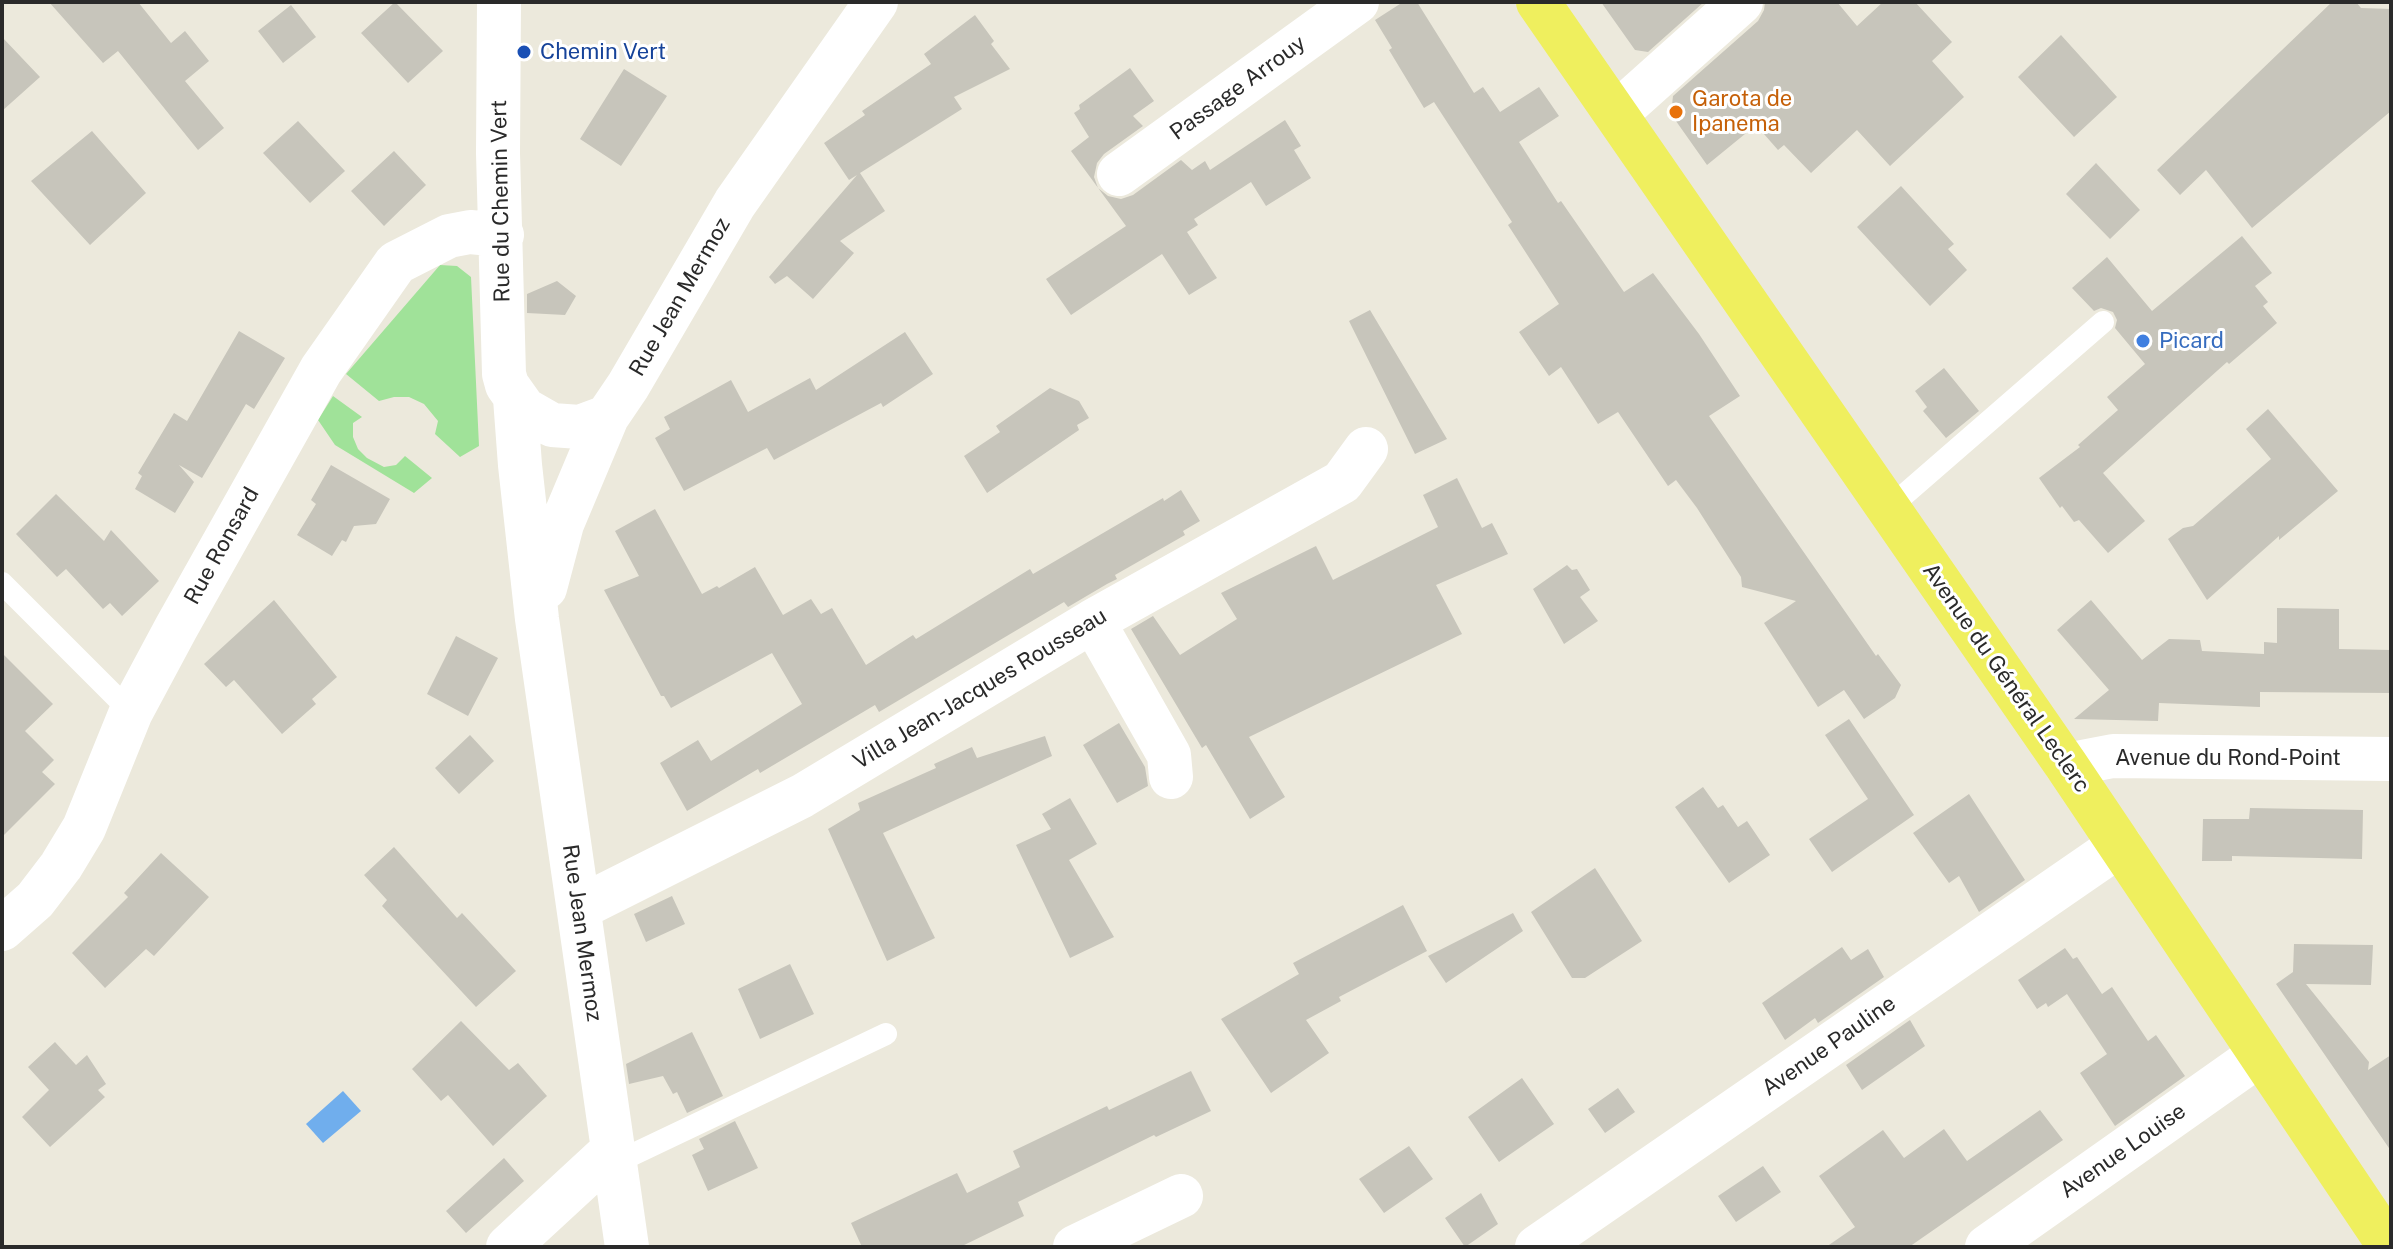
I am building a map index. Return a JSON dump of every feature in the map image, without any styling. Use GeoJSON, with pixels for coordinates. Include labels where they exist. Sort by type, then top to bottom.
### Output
{"type":"FeatureCollection","features":[{"type":"Feature","properties":{"kind":"main road","name":"Avenue du Général Leclerc"},"geometry":{"type":"LineString","coordinates":[[1538,2],[2066,765],[2390,1247]]}},
{"type":"Feature","properties":{"kind":"street","name":"Rue du Chemin Vert"},"geometry":{"type":"LineString","coordinates":[[499,2],[498,153],[504,374],[515,398]]}},
{"type":"Feature","properties":{"kind":"street","name":"Rue Jean Mermoz"},"geometry":{"type":"LineString","coordinates":[[537,619],[562,524],[607,417],[735,203],[876,2]]}},
{"type":"Feature","properties":{"kind":"street","name":"Passage Arrouy"},"geometry":{"type":"LineString","coordinates":[[1119,174],[1357,2]]}},
{"type":"Feature","properties":{"kind":"street"},"geometry":{"type":"LineString","coordinates":[[1616,114],[1741,2]]}},
{"type":"Feature","properties":{"kind":"street","name":"Rue Ronsard"},"geometry":{"type":"LineString","coordinates":[[2,929],[35,900],[84,828],[131,712],[321,370],[396,263],[449,236],[470,232],[502,235]]}},
{"type":"Feature","properties":{"kind":"street","name":"Rue Jean Mermoz"},"geometry":{"type":"LineString","coordinates":[[515,398],[537,619],[627,1247]]}},
{"type":"Feature","properties":{"kind":"street"},"geometry":{"type":"LineString","coordinates":[[515,398],[531,414],[552,425],[580,427],[607,417]]}},
{"type":"Feature","properties":{"kind":"street","name":"Villa Jean-Jacques Rousseau"},"geometry":{"type":"LineString","coordinates":[[579,908],[802,796],[1093,621],[1342,482],[1366,449]]}},
{"type":"Feature","properties":{"kind":"street"},"geometry":{"type":"LineString","coordinates":[[1093,621],[1169,755],[1171,777]]}},
{"type":"Feature","properties":{"kind":"street","name":"Avenue du Rond-Point"},"geometry":{"type":"LineString","coordinates":[[2066,765],[2113,756],[2391,759]]}},
{"type":"Feature","properties":{"kind":"street","name":"Avenue Pauline"},"geometry":{"type":"LineString","coordinates":[[1537,1247],[2120,845]]}},
{"type":"Feature","properties":{"kind":"street","name":"Avenue Louise"},"geometry":{"type":"LineString","coordinates":[[1987,1247],[2259,1055]]}},
{"type":"Feature","properties":{"kind":"street"},"geometry":{"type":"LineString","coordinates":[[508,1247],[614,1156]]}},
{"type":"Feature","properties":{"kind":"street"},"geometry":{"type":"LineString","coordinates":[[1075,1247],[1181,1196]]}},
{"type":"Feature","properties":{"kind":"lane"},"geometry":{"type":"LineString","coordinates":[[1889,508],[2103,322]]}},
{"type":"Feature","properties":{"kind":"lane"},"geometry":{"type":"LineString","coordinates":[[2,583],[131,712]]}},
{"type":"Feature","properties":{"kind":"lane"},"geometry":{"type":"LineString","coordinates":[[614,1156],[886,1034]]}},
{"type":"Feature","properties":{"kind":"green space"},"geometry":{"type":"Polygon","coordinates":[[[440,265],[457,266],[471,277],[479,446],[460,457],[435,434],[438,421],[424,404],[409,397],[379,401],[346,374],[440,265]]]}},
{"type":"Feature","properties":{"kind":"green space"},"geometry":{"type":"Polygon","coordinates":[[[333,396],[362,417],[353,423],[353,437],[358,449],[367,458],[384,467],[396,465],[405,456],[432,478],[414,493],[335,445],[318,420],[333,396]]]}},
{"type":"Feature","properties":{"kind":"water"},"geometry":{"type":"Polygon","coordinates":[[[343,1091],[361,1111],[323,1143],[306,1124],[343,1091]]]}},
{"type":"Feature","properties":{"kind":"building"},"geometry":{"type":"Polygon","coordinates":[[[49,2],[138,2],[171,43],[185,31],[209,61],[185,81],[224,128],[198,150],[118,51],[103,63],[49,2]]]}},
{"type":"Feature","properties":{"kind":"building"},"geometry":{"type":"Polygon","coordinates":[[[395,2],[443,51],[408,83],[361,33],[395,2]]]}},
{"type":"Feature","properties":{"kind":"building"},"geometry":{"type":"Polygon","coordinates":[[[1403,2],[1417,2],[1474,93],[1483,87],[1500,112],[1539,87],[1559,116],[1519,142],[1558,203],[1561,201],[1624,292],[1653,273],[1740,396],[1709,416],[1876,656],[1878,654],[1901,685],[1895,698],[1864,719],[1844,690],[1818,707],[1764,623],[1796,601],[1742,587],[1741,577],[1697,508],[1676,480],[1668,486],[1618,412],[1598,424],[1561,367],[1549,376],[1519,332],[1559,304],[1508,225],[1512,222],[1434,102],[1424,108],[1389,50],[1392,48],[1375,20],[1403,2]]]}},
{"type":"Feature","properties":{"kind":"building"},"geometry":{"type":"Polygon","coordinates":[[[1601,2],[1704,2],[1648,52],[1635,50],[1601,2]]]}},
{"type":"Feature","properties":{"kind":"building"},"geometry":{"type":"Polygon","coordinates":[[[1765,2],[1837,2],[1857,26],[1883,2],[1915,2],[1952,42],[1932,61],[1964,97],[1890,166],[1857,130],[1811,173],[1784,145],[1778,150],[1756,125],[1707,165],[1671,114],[1673,96],[1758,21],[1765,2]]]}},
{"type":"Feature","properties":{"kind":"building"},"geometry":{"type":"Polygon","coordinates":[[[2332,2],[2356,2],[2361,8],[2391,9],[2391,111],[2252,228],[2206,170],[2180,195],[2157,170],[2332,2]]]}},
{"type":"Feature","properties":{"kind":"building"},"geometry":{"type":"Polygon","coordinates":[[[291,5],[316,37],[283,63],[258,31],[291,5]]]}},
{"type":"Feature","properties":{"kind":"building"},"geometry":{"type":"Polygon","coordinates":[[[975,15],[1010,69],[954,97],[962,109],[860,173],[885,211],[840,241],[854,253],[813,299],[787,276],[775,284],[769,277],[857,175],[849,180],[824,143],[865,115],[862,111],[931,64],[924,54],[975,15]]]}},
{"type":"Feature","properties":{"kind":"building"},"geometry":{"type":"Polygon","coordinates":[[[2061,35],[2117,97],[2074,137],[2018,77],[2061,35]]]}},
{"type":"Feature","properties":{"kind":"building"},"geometry":{"type":"Polygon","coordinates":[[[2,37],[40,77],[2,111],[2,37]]]}},
{"type":"Feature","properties":{"kind":"building"},"geometry":{"type":"Polygon","coordinates":[[[1130,68],[1154,101],[1133,116],[1143,126],[1104,154],[1097,163],[1094,177],[1098,188],[1071,151],[1089,137],[1074,113],[1080,109],[1079,105],[1130,68]]]}},
{"type":"Feature","properties":{"kind":"building"},"geometry":{"type":"Polygon","coordinates":[[[624,69],[667,96],[621,166],[580,139],[624,69]]]}},
{"type":"Feature","properties":{"kind":"building"},"geometry":{"type":"Polygon","coordinates":[[[1285,120],[1301,146],[1294,150],[1311,178],[1266,206],[1251,182],[1194,219],[1198,225],[1187,232],[1217,278],[1189,295],[1162,254],[1071,315],[1046,279],[1126,226],[1098,188],[1108,196],[1121,199],[1133,195],[1181,160],[1192,170],[1205,161],[1210,170],[1285,120]]]}},
{"type":"Feature","properties":{"kind":"building"},"geometry":{"type":"Polygon","coordinates":[[[298,121],[345,171],[310,203],[263,153],[298,121]]]}},
{"type":"Feature","properties":{"kind":"building"},"geometry":{"type":"Polygon","coordinates":[[[92,131],[146,193],[90,245],[31,181],[92,131]]]}},
{"type":"Feature","properties":{"kind":"building"},"geometry":{"type":"Polygon","coordinates":[[[394,151],[426,185],[384,226],[351,191],[394,151]]]}},
{"type":"Feature","properties":{"kind":"building"},"geometry":{"type":"Polygon","coordinates":[[[2096,163],[2140,210],[2110,239],[2066,194],[2096,163]]]}},
{"type":"Feature","properties":{"kind":"building"},"geometry":{"type":"Polygon","coordinates":[[[1901,186],[1954,244],[1948,249],[1967,270],[1930,306],[1857,227],[1901,186]]]}},
{"type":"Feature","properties":{"kind":"building"},"geometry":{"type":"Polygon","coordinates":[[[2242,236],[2272,273],[2255,286],[2268,302],[2263,306],[2277,323],[2229,364],[2227,362],[2103,473],[2145,521],[2108,553],[2079,520],[2074,522],[2062,506],[2060,508],[2039,478],[2080,447],[2078,445],[2118,410],[2107,397],[2145,364],[2115,328],[2117,320],[2113,312],[2101,308],[2094,311],[2072,288],[2107,257],[2152,311],[2242,236]]]}},
{"type":"Feature","properties":{"kind":"building"},"geometry":{"type":"Polygon","coordinates":[[[557,281],[576,296],[565,315],[527,313],[527,294],[557,281]]]}},
{"type":"Feature","properties":{"kind":"building"},"geometry":{"type":"Polygon","coordinates":[[[1370,310],[1447,439],[1415,454],[1349,321],[1370,310]]]}},
{"type":"Feature","properties":{"kind":"building"},"geometry":{"type":"Polygon","coordinates":[[[239,331],[285,358],[254,409],[246,404],[202,478],[179,465],[194,482],[175,513],[135,489],[142,476],[138,473],[174,413],[187,421],[239,331]]]}},
{"type":"Feature","properties":{"kind":"building"},"geometry":{"type":"Polygon","coordinates":[[[905,332],[933,374],[883,407],[881,403],[774,460],[767,448],[684,491],[655,438],[670,429],[664,417],[731,380],[748,412],[810,378],[816,390],[905,332]]]}},
{"type":"Feature","properties":{"kind":"building"},"geometry":{"type":"Polygon","coordinates":[[[1944,368],[1979,411],[1946,438],[1923,411],[1927,407],[1915,391],[1944,368]]]}},
{"type":"Feature","properties":{"kind":"building"},"geometry":{"type":"Polygon","coordinates":[[[1050,388],[1079,401],[1089,418],[1077,425],[1079,430],[987,493],[964,456],[1000,432],[996,426],[1050,388]]]}},
{"type":"Feature","properties":{"kind":"building"},"geometry":{"type":"Polygon","coordinates":[[[2268,409],[2338,491],[2279,540],[2279,536],[2207,600],[2168,539],[2183,528],[2193,526],[2271,459],[2246,429],[2268,409]]]}},
{"type":"Feature","properties":{"kind":"building"},"geometry":{"type":"Polygon","coordinates":[[[331,465],[390,499],[376,524],[354,526],[346,542],[342,540],[332,556],[297,535],[316,504],[311,500],[331,465]]]}},
{"type":"Feature","properties":{"kind":"building"},"geometry":{"type":"Polygon","coordinates":[[[1457,478],[1482,528],[1492,523],[1508,554],[1436,585],[1462,634],[1249,737],[1285,797],[1250,819],[1206,745],[1202,748],[1131,629],[1153,616],[1180,655],[1237,619],[1221,593],[1316,546],[1333,580],[1438,527],[1423,495],[1457,478]]]}},
{"type":"Feature","properties":{"kind":"building"},"geometry":{"type":"Polygon","coordinates":[[[1181,490],[1200,521],[1183,531],[1185,535],[1115,575],[1117,579],[1068,607],[1064,602],[879,712],[875,705],[760,773],[758,769],[687,811],[660,763],[698,740],[711,761],[802,704],[772,653],[671,708],[661,696],[604,590],[639,576],[615,531],[655,509],[702,594],[755,567],[783,615],[811,599],[821,614],[832,608],[866,665],[913,635],[916,639],[1030,569],[1033,574],[1181,490]]]}},
{"type":"Feature","properties":{"kind":"building"},"geometry":{"type":"Polygon","coordinates":[[[56,494],[104,541],[111,530],[159,581],[122,616],[110,603],[103,609],[66,569],[57,577],[16,534],[56,494]]]}},
{"type":"Feature","properties":{"kind":"building"},"geometry":{"type":"Polygon","coordinates":[[[1567,565],[1572,570],[1577,569],[1590,590],[1580,597],[1598,621],[1564,644],[1533,589],[1567,565]]]}},
{"type":"Feature","properties":{"kind":"building"},"geometry":{"type":"Polygon","coordinates":[[[274,600],[337,677],[312,699],[316,704],[282,734],[234,680],[226,687],[204,664],[274,600]]]}},
{"type":"Feature","properties":{"kind":"building"},"geometry":{"type":"Polygon","coordinates":[[[2091,600],[2142,660],[2169,639],[2200,640],[2202,651],[2264,654],[2264,642],[2277,643],[2277,608],[2339,609],[2339,649],[2391,650],[2391,693],[2260,692],[2260,707],[2159,703],[2158,721],[2074,719],[2109,690],[2057,630],[2091,600]]]}},
{"type":"Feature","properties":{"kind":"building"},"geometry":{"type":"Polygon","coordinates":[[[456,636],[498,658],[468,716],[427,694],[456,636]]]}},
{"type":"Feature","properties":{"kind":"building"},"geometry":{"type":"Polygon","coordinates":[[[2,653],[53,704],[25,731],[54,760],[42,772],[55,784],[2,837],[2,653]]]}},
{"type":"Feature","properties":{"kind":"building"},"geometry":{"type":"Polygon","coordinates":[[[1849,719],[1914,815],[1832,872],[1809,839],[1868,799],[1825,735],[1849,719]]]}},
{"type":"Feature","properties":{"kind":"building"},"geometry":{"type":"Polygon","coordinates":[[[1119,723],[1145,767],[1148,786],[1117,803],[1083,745],[1119,723]]]}},
{"type":"Feature","properties":{"kind":"building"},"geometry":{"type":"Polygon","coordinates":[[[470,735],[494,761],[459,794],[435,768],[470,735]]]}},
{"type":"Feature","properties":{"kind":"building"},"geometry":{"type":"Polygon","coordinates":[[[1045,736],[1052,756],[883,833],[935,938],[887,961],[828,829],[860,810],[858,803],[936,768],[934,764],[972,747],[977,758],[1045,736]]]}},
{"type":"Feature","properties":{"kind":"building"},"geometry":{"type":"Polygon","coordinates":[[[1703,787],[1718,808],[1723,805],[1738,827],[1747,821],[1770,855],[1729,883],[1675,807],[1703,787]]]}},
{"type":"Feature","properties":{"kind":"building"},"geometry":{"type":"Polygon","coordinates":[[[1969,794],[2025,880],[1979,912],[1959,876],[1949,883],[1913,833],[1969,794]]]}},
{"type":"Feature","properties":{"kind":"building"},"geometry":{"type":"Polygon","coordinates":[[[1070,798],[1097,844],[1069,860],[1114,937],[1070,958],[1016,845],[1051,829],[1042,814],[1070,798]]]}},
{"type":"Feature","properties":{"kind":"building"},"geometry":{"type":"Polygon","coordinates":[[[2250,808],[2363,810],[2362,859],[2232,856],[2232,861],[2202,861],[2203,819],[2249,819],[2250,808]]]}},
{"type":"Feature","properties":{"kind":"building"},"geometry":{"type":"Polygon","coordinates":[[[394,847],[457,918],[462,913],[516,971],[476,1007],[382,906],[387,900],[364,875],[394,847]]]}},
{"type":"Feature","properties":{"kind":"building"},"geometry":{"type":"Polygon","coordinates":[[[161,853],[209,897],[154,956],[146,949],[105,988],[72,953],[128,897],[124,893],[161,853]]]}},
{"type":"Feature","properties":{"kind":"building"},"geometry":{"type":"Polygon","coordinates":[[[1595,868],[1642,941],[1585,978],[1572,978],[1531,912],[1595,868]]]}},
{"type":"Feature","properties":{"kind":"building"},"geometry":{"type":"Polygon","coordinates":[[[672,896],[685,924],[646,942],[634,914],[672,896]]]}},
{"type":"Feature","properties":{"kind":"building"},"geometry":{"type":"Polygon","coordinates":[[[1403,905],[1427,951],[1339,997],[1341,1001],[1306,1020],[1329,1053],[1271,1093],[1221,1019],[1299,974],[1293,963],[1403,905]]]}},
{"type":"Feature","properties":{"kind":"building"},"geometry":{"type":"Polygon","coordinates":[[[1513,913],[1523,931],[1446,983],[1428,956],[1513,913]]]}},
{"type":"Feature","properties":{"kind":"building"},"geometry":{"type":"Polygon","coordinates":[[[2294,944],[2373,945],[2371,985],[2306,984],[2369,1062],[2368,1070],[2391,1055],[2391,1151],[2276,984],[2293,972],[2294,944]]]}},
{"type":"Feature","properties":{"kind":"building"},"geometry":{"type":"Polygon","coordinates":[[[1842,947],[1851,960],[1868,949],[1884,977],[1818,1023],[1815,1018],[1785,1040],[1762,1003],[1842,947]]]}},
{"type":"Feature","properties":{"kind":"building"},"geometry":{"type":"Polygon","coordinates":[[[2065,948],[2073,959],[2077,957],[2102,994],[2112,987],[2148,1041],[2156,1035],[2185,1076],[2115,1126],[2080,1073],[2107,1054],[2067,994],[2048,1007],[2046,1003],[2037,1009],[2018,980],[2065,948]]]}},
{"type":"Feature","properties":{"kind":"building"},"geometry":{"type":"Polygon","coordinates":[[[790,964],[814,1014],[760,1039],[738,989],[790,964]]]}},
{"type":"Feature","properties":{"kind":"building"},"geometry":{"type":"Polygon","coordinates":[[[1910,1020],[1925,1046],[1862,1090],[1846,1065],[1910,1020]]]}},
{"type":"Feature","properties":{"kind":"building"},"geometry":{"type":"Polygon","coordinates":[[[461,1021],[509,1070],[518,1063],[547,1096],[493,1146],[448,1095],[441,1101],[412,1069],[461,1021]]]}},
{"type":"Feature","properties":{"kind":"building"},"geometry":{"type":"Polygon","coordinates":[[[692,1032],[723,1096],[687,1113],[677,1092],[673,1094],[663,1076],[629,1084],[626,1064],[692,1032]]]}},
{"type":"Feature","properties":{"kind":"building"},"geometry":{"type":"Polygon","coordinates":[[[55,1042],[76,1065],[87,1055],[106,1084],[98,1090],[105,1097],[50,1147],[22,1117],[49,1090],[28,1067],[55,1042]]]}},
{"type":"Feature","properties":{"kind":"building"},"geometry":{"type":"Polygon","coordinates":[[[1191,1071],[1211,1111],[1156,1137],[1154,1135],[1018,1202],[1024,1216],[960,1247],[862,1247],[851,1223],[957,1173],[967,1193],[1020,1167],[1013,1151],[1107,1106],[1109,1110],[1191,1071]]]}},
{"type":"Feature","properties":{"kind":"building"},"geometry":{"type":"Polygon","coordinates":[[[1522,1078],[1554,1124],[1499,1162],[1468,1117],[1522,1078]]]}},
{"type":"Feature","properties":{"kind":"building"},"geometry":{"type":"Polygon","coordinates":[[[1618,1088],[1635,1112],[1605,1133],[1588,1109],[1618,1088]]]}},
{"type":"Feature","properties":{"kind":"building"},"geometry":{"type":"Polygon","coordinates":[[[2040,1110],[2063,1140],[1909,1247],[1826,1247],[1855,1227],[1819,1176],[1883,1130],[1904,1158],[1944,1129],[1967,1161],[2040,1110]]]}},
{"type":"Feature","properties":{"kind":"building"},"geometry":{"type":"Polygon","coordinates":[[[735,1121],[758,1168],[708,1191],[692,1155],[704,1149],[699,1139],[735,1121]]]}},
{"type":"Feature","properties":{"kind":"building"},"geometry":{"type":"Polygon","coordinates":[[[1409,1146],[1433,1179],[1384,1213],[1359,1179],[1409,1146]]]}},
{"type":"Feature","properties":{"kind":"building"},"geometry":{"type":"Polygon","coordinates":[[[504,1158],[524,1181],[466,1233],[446,1211],[504,1158]]]}},
{"type":"Feature","properties":{"kind":"building"},"geometry":{"type":"Polygon","coordinates":[[[1763,1166],[1781,1192],[1736,1222],[1718,1196],[1763,1166]]]}},
{"type":"Feature","properties":{"kind":"building"},"geometry":{"type":"Polygon","coordinates":[[[1481,1193],[1498,1224],[1465,1247],[1445,1218],[1481,1193]]]}},
{"type":"Feature","properties":{"kind":"place","name":"Chemin Vert"},"geometry":{"type":"Point","coordinates":[524,52]}},
{"type":"Feature","properties":{"kind":"place","name":"Garota de Ipanema"},"geometry":{"type":"Point","coordinates":[1676,112]}},
{"type":"Feature","properties":{"kind":"place","name":"Picard"},"geometry":{"type":"Point","coordinates":[2143,341]}}]}
